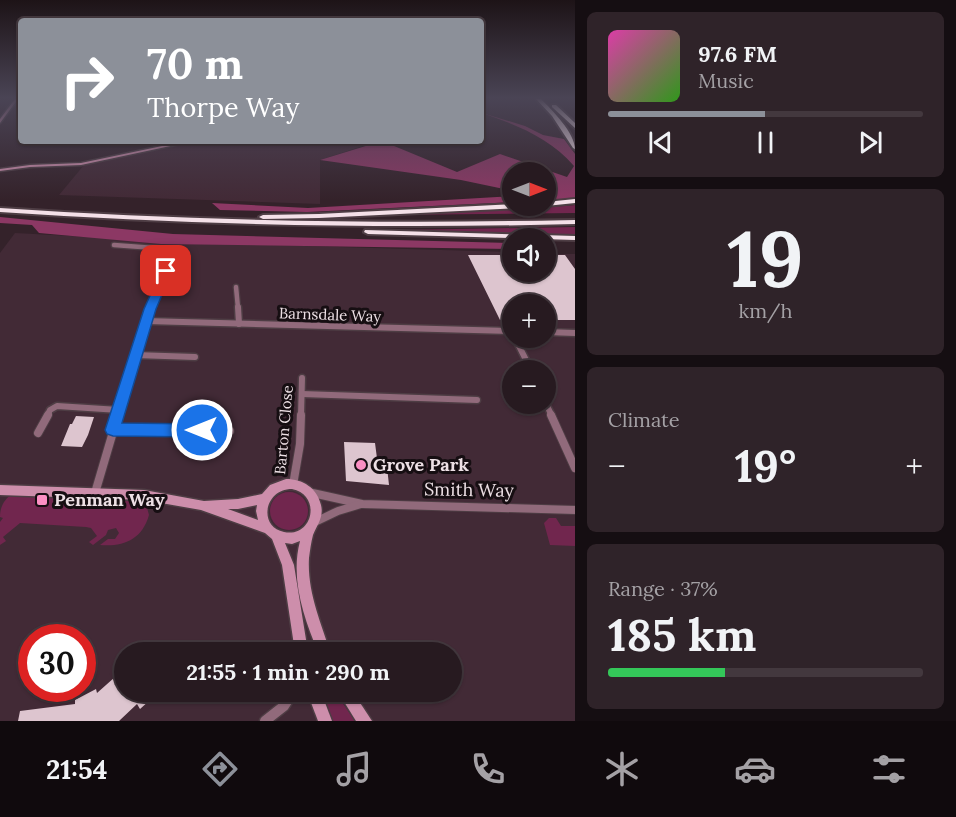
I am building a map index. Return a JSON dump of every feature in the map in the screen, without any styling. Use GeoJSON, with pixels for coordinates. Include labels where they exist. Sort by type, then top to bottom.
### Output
{"type":"FeatureCollection","features":[{"type":"Feature","properties":{"kind":"highway"},"geometry":{"type":"LineString","coordinates":[[566,133],[575,147]]}},
{"type":"Feature","properties":{"kind":"highway"},"geometry":{"type":"LineString","coordinates":[[556,203],[575,201]]}},
{"type":"Feature","properties":{"kind":"highway"},"geometry":{"type":"LineString","coordinates":[[3,207],[251,220],[434,225],[575,222]]}},
{"type":"Feature","properties":{"kind":"highway"},"geometry":{"type":"LineString","coordinates":[[251,220],[502,207]]}},
{"type":"Feature","properties":{"kind":"highway"},"geometry":{"type":"LineString","coordinates":[[251,220],[575,216]]}},
{"type":"Feature","properties":{"kind":"highway"},"geometry":{"type":"LineString","coordinates":[[251,220],[393,233],[575,238]]}},
{"type":"Feature","properties":{"kind":"street"},"geometry":{"type":"LineString","coordinates":[[0,170],[81,164],[178,144]]}},
{"type":"Feature","properties":{"kind":"street"},"geometry":{"type":"LineString","coordinates":[[95,492],[135,355],[171,253],[162,247],[114,245]]}},
{"type":"Feature","properties":{"kind":"street"},"geometry":{"type":"LineString","coordinates":[[236,287],[239,324]]}},
{"type":"Feature","properties":{"kind":"street","name":"Barnsdale Way"},"geometry":{"type":"LineString","coordinates":[[146,321],[502,331]]}},
{"type":"Feature","properties":{"kind":"street"},"geometry":{"type":"LineString","coordinates":[[556,332],[575,333]]}},
{"type":"Feature","properties":{"kind":"street"},"geometry":{"type":"LineString","coordinates":[[135,355],[195,357]]}},
{"type":"Feature","properties":{"kind":"street","name":"Barton Close"},"geometry":{"type":"LineString","coordinates":[[293,485],[300,444],[302,378]]}},
{"type":"Feature","properties":{"kind":"street"},"geometry":{"type":"LineString","coordinates":[[302,394],[477,400]]}},
{"type":"Feature","properties":{"kind":"street"},"geometry":{"type":"LineString","coordinates":[[38,433],[50,410],[57,406],[119,410]]}},
{"type":"Feature","properties":{"kind":"street"},"geometry":{"type":"LineString","coordinates":[[551,414],[575,468]]}},
{"type":"Feature","properties":{"kind":"street"},"geometry":{"type":"LineString","coordinates":[[113,430],[230,431]]}},
{"type":"Feature","properties":{"kind":"street"},"geometry":{"type":"LineString","coordinates":[[201,505],[238,504],[265,498],[275,488],[293,485],[308,492],[317,508],[302,551],[304,579],[313,622],[320,642]]}},
{"type":"Feature","properties":{"kind":"street"},"geometry":{"type":"LineString","coordinates":[[0,490],[144,495],[201,505],[273,532],[294,537],[312,526]]}},
{"type":"Feature","properties":{"kind":"street","name":"Smith Way"},"geometry":{"type":"LineString","coordinates":[[308,492],[362,504],[575,510]]}},
{"type":"Feature","properties":{"kind":"street"},"geometry":{"type":"LineString","coordinates":[[265,498],[262,514],[288,565],[300,642]]}},
{"type":"Feature","properties":{"kind":"street","name":"Smith Way"},"geometry":{"type":"LineString","coordinates":[[312,526],[362,504]]}},
{"type":"Feature","properties":{"kind":"street"},"geometry":{"type":"LineString","coordinates":[[266,721],[287,702]]}},
{"type":"Feature","properties":{"kind":"street"},"geometry":{"type":"LineString","coordinates":[[318,702],[325,721]]}},
{"type":"Feature","properties":{"kind":"street"},"geometry":{"type":"LineString","coordinates":[[352,702],[366,721]]}},
{"type":"Feature","properties":{"kind":"shaded area"},"geometry":{"type":"Polygon","coordinates":[[[529,133],[564,139],[575,154],[575,198],[556,200],[556,173],[567,177],[574,166],[544,140],[529,133]]]}},
{"type":"Feature","properties":{"kind":"shaded area"},"geometry":{"type":"Polygon","coordinates":[[[186,144],[369,144],[320,160],[320,204],[59,195],[84,165],[186,144]]]}},
{"type":"Feature","properties":{"kind":"shaded area"},"geometry":{"type":"Polygon","coordinates":[[[372,144],[389,144],[457,172],[500,154],[523,162],[502,162],[502,189],[461,180],[320,160],[372,144]]]}},
{"type":"Feature","properties":{"kind":"shaded area"},"geometry":{"type":"Polygon","coordinates":[[[502,197],[502,203],[307,212],[220,210],[212,203],[308,208],[502,197]]]}},
{"type":"Feature","properties":{"kind":"shaded area"},"geometry":{"type":"Polygon","coordinates":[[[575,205],[575,213],[556,213],[556,206],[575,205]]]}},
{"type":"Feature","properties":{"kind":"shaded area"},"geometry":{"type":"Polygon","coordinates":[[[502,209],[502,214],[386,215],[502,209]]]}},
{"type":"Feature","properties":{"kind":"shaded area"},"geometry":{"type":"Polygon","coordinates":[[[0,217],[173,234],[502,243],[502,249],[161,244],[39,233],[32,225],[0,223],[0,217]]]}},
{"type":"Feature","properties":{"kind":"shaded area"},"geometry":{"type":"Polygon","coordinates":[[[575,227],[575,236],[556,235],[556,228],[517,228],[575,227]]]}},
{"type":"Feature","properties":{"kind":"shaded area"},"geometry":{"type":"Polygon","coordinates":[[[502,228],[502,233],[401,230],[502,228]]]}},
{"type":"Feature","properties":{"kind":"shaded area"},"geometry":{"type":"Polygon","coordinates":[[[15,233],[203,243],[502,252],[502,282],[556,282],[556,254],[575,254],[575,721],[0,721],[0,253],[15,233]]]}},
{"type":"Feature","properties":{"kind":"shaded area"},"geometry":{"type":"Polygon","coordinates":[[[289,492],[302,498],[308,511],[302,524],[289,530],[276,524],[270,511],[276,498],[289,492]]]}},
{"type":"Feature","properties":{"kind":"shaded area"},"geometry":{"type":"Polygon","coordinates":[[[14,493],[137,498],[146,504],[149,515],[142,531],[130,540],[116,545],[100,545],[108,539],[115,539],[119,533],[116,528],[108,530],[106,535],[93,545],[89,542],[97,536],[91,528],[20,523],[3,537],[6,541],[0,545],[0,522],[3,518],[0,517],[1,509],[8,497],[14,493]]]}},
{"type":"Feature","properties":{"kind":"shaded area"},"geometry":{"type":"Polygon","coordinates":[[[549,518],[556,518],[561,526],[575,526],[575,546],[550,545],[544,523],[549,518]]]}},
{"type":"Feature","properties":{"kind":"shaded area"},"geometry":{"type":"Polygon","coordinates":[[[325,702],[342,702],[355,721],[332,721],[325,702]]]}},
{"type":"Feature","properties":{"kind":"building"},"geometry":{"type":"Polygon","coordinates":[[[468,255],[502,255],[502,282],[556,282],[556,255],[565,255],[575,269],[575,320],[556,320],[556,294],[502,294],[502,320],[468,255]]]}},
{"type":"Feature","properties":{"kind":"building"},"geometry":{"type":"Polygon","coordinates":[[[76,416],[94,417],[82,447],[61,446],[70,424],[76,416]]]}},
{"type":"Feature","properties":{"kind":"building","name":"Grove Park"},"geometry":{"type":"Polygon","coordinates":[[[344,442],[375,443],[378,466],[387,467],[389,485],[346,481],[344,442]]]}},
{"type":"Feature","properties":{"kind":"building"},"geometry":{"type":"Polygon","coordinates":[[[114,678],[114,702],[148,702],[140,709],[137,704],[119,721],[18,721],[20,711],[75,704],[75,702],[96,702],[96,689],[97,693],[114,678]]]}},
{"type":"Feature","properties":{"kind":"place","name":"Grove Park"},"geometry":{"type":"Point","coordinates":[361,465]}},
{"type":"Feature","properties":{"kind":"place","name":"Penman Way"},"geometry":{"type":"Point","coordinates":[42,500]}},
{"type":"Feature","properties":{"kind":"route"},"geometry":{"type":"LineString","coordinates":[[166,271],[150,309],[113,430],[202,430]]}}]}
